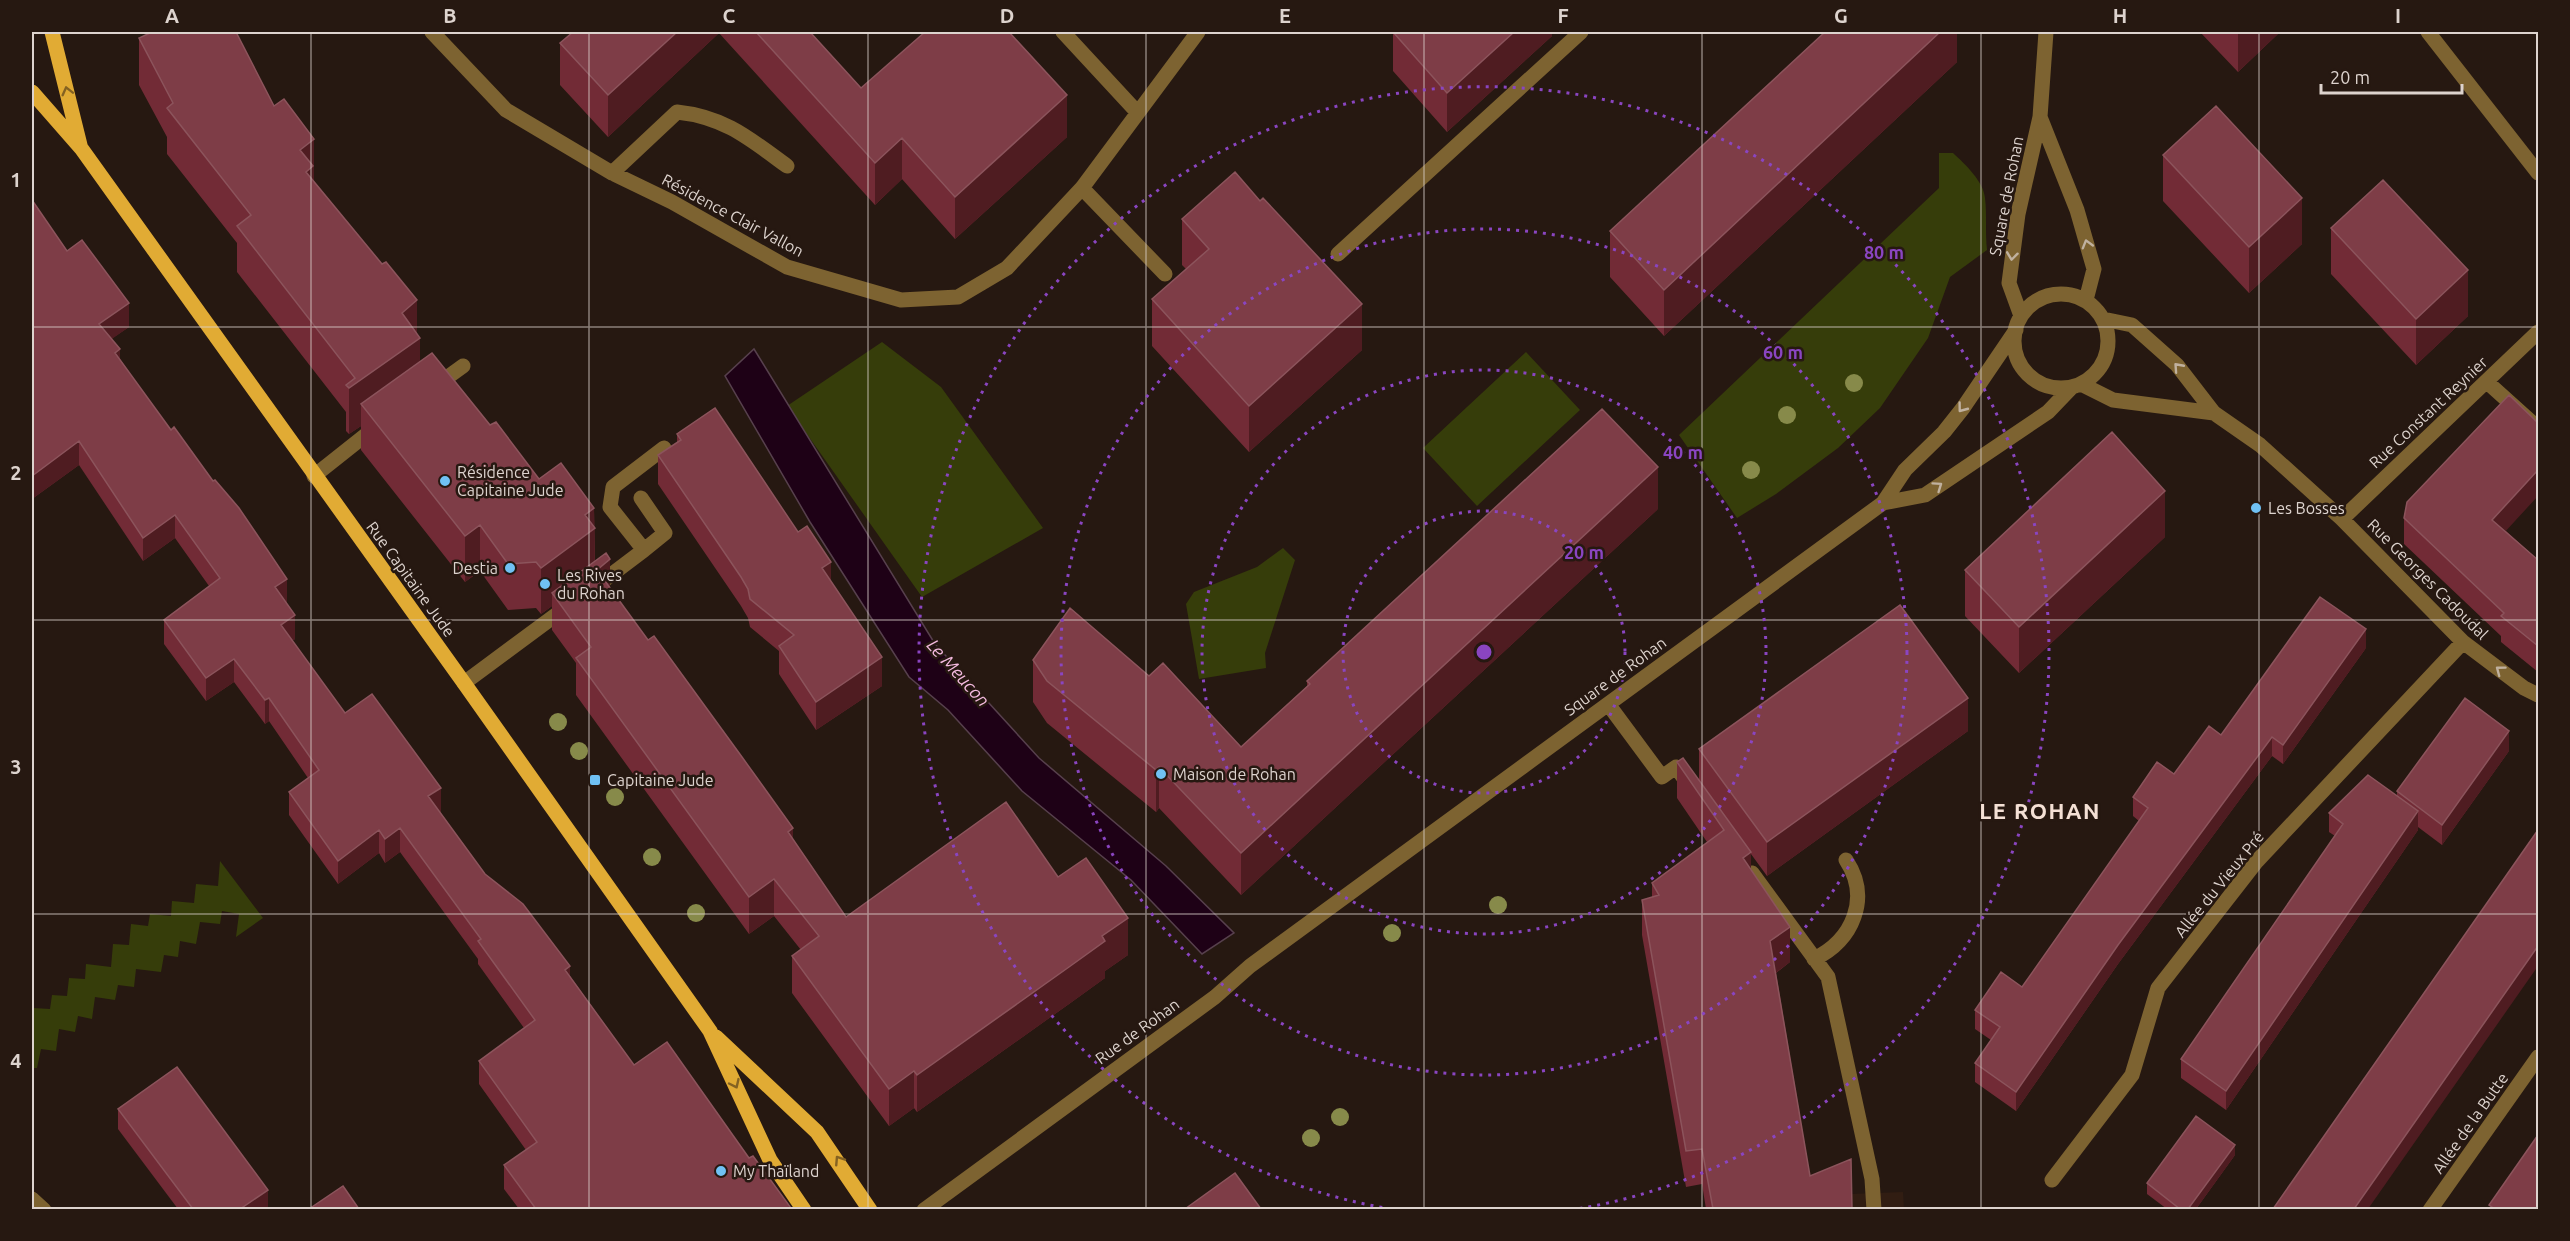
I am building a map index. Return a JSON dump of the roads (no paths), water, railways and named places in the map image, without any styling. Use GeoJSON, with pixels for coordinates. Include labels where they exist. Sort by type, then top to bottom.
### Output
{"type":"FeatureCollection","features":[{"type":"Feature","properties":{"kind":"main road","name":"Rue Capitaine Jude"},"geometry":{"type":"LineString","coordinates":[[52,32],[81,148]]}},
{"type":"Feature","properties":{"kind":"main road","name":"Rue Capitaine Jude"},"geometry":{"type":"LineString","coordinates":[[32,92],[81,148],[314,476],[465,683],[710,1031]]}},
{"type":"Feature","properties":{"kind":"main road"},"geometry":{"type":"LineString","coordinates":[[710,1031],[770,1160],[804,1209]]}},
{"type":"Feature","properties":{"kind":"main road"},"geometry":{"type":"LineString","coordinates":[[710,1031],[818,1132],[870,1209]]}},
{"type":"Feature","properties":{"kind":"street","name":"Résidence Clair Vallon"},"geometry":{"type":"LineString","coordinates":[[432,32],[506,110],[612,173],[672,202],[787,267],[901,300],[958,297],[1007,268],[1082,188],[1198,32]]}},
{"type":"Feature","properties":{"kind":"street"},"geometry":{"type":"LineString","coordinates":[[1063,32],[1137,112]]}},
{"type":"Feature","properties":{"kind":"street"},"geometry":{"type":"LineString","coordinates":[[1338,254],[1581,32]]}},
{"type":"Feature","properties":{"kind":"street","name":"Square de Rohan"},"geometry":{"type":"LineString","coordinates":[[1369,879],[1883,503],[1905,470],[1944,432],[2018,323],[2009,282],[2018,214],[2040,117],[2046,32]]}},
{"type":"Feature","properties":{"kind":"street"},"geometry":{"type":"LineString","coordinates":[[2428,32],[2538,173]]}},
{"type":"Feature","properties":{"kind":"street"},"geometry":{"type":"LineString","coordinates":[[612,173],[677,112],[703,115],[732,126],[788,166]]}},
{"type":"Feature","properties":{"kind":"street","name":"Square de Rohan"},"geometry":{"type":"LineString","coordinates":[[2040,117],[2077,210],[2094,269],[2086,300]]}},
{"type":"Feature","properties":{"kind":"street"},"geometry":{"type":"LineString","coordinates":[[1082,188],[1165,274]]}},
{"type":"Feature","properties":{"kind":"street"},"geometry":{"type":"LineString","coordinates":[[2057,294],[2072,295],[2086,300],[2103,320],[2108,334],[2108,349],[2103,364],[2094,375],[2076,386],[2055,388],[2040,383],[2027,374],[2018,361],[2014,345],[2018,323],[2031,305],[2057,294]]}},
{"type":"Feature","properties":{"kind":"street","name":"Rue Georges Cadoudal"},"geometry":{"type":"LineString","coordinates":[[2103,320],[2132,325],[2177,365],[2214,413],[2260,445],[2342,519],[2463,642],[2524,688],[2538,695]]}},
{"type":"Feature","properties":{"kind":"street","name":"Rue Constant Reynier"},"geometry":{"type":"LineString","coordinates":[[2342,519],[2538,332]]}},
{"type":"Feature","properties":{"kind":"street"},"geometry":{"type":"LineString","coordinates":[[417,398],[463,366]]}},
{"type":"Feature","properties":{"kind":"street"},"geometry":{"type":"LineString","coordinates":[[2487,382],[2538,428]]}},
{"type":"Feature","properties":{"kind":"street","name":"Square de Rohan"},"geometry":{"type":"LineString","coordinates":[[1883,503],[1925,495],[2048,412],[2076,386]]}},
{"type":"Feature","properties":{"kind":"street","name":"Rue Georges Cadoudal"},"geometry":{"type":"LineString","coordinates":[[2076,386],[2113,400],[2214,413]]}},
{"type":"Feature","properties":{"kind":"street"},"geometry":{"type":"LineString","coordinates":[[314,476],[353,443],[390,418]]}},
{"type":"Feature","properties":{"kind":"street"},"geometry":{"type":"LineString","coordinates":[[644,550],[610,507],[613,488],[664,448]]}},
{"type":"Feature","properties":{"kind":"street"},"geometry":{"type":"LineString","coordinates":[[465,683],[665,533],[641,498]]}},
{"type":"Feature","properties":{"kind":"street","name":"Allée du Vieux Pré"},"geometry":{"type":"LineString","coordinates":[[2052,1180],[2132,1075],[2158,988],[2257,861],[2463,642]]}},
{"type":"Feature","properties":{"kind":"street"},"geometry":{"type":"LineString","coordinates":[[1608,704],[1662,777],[1676,767],[1696,795]]}},
{"type":"Feature","properties":{"kind":"street"},"geometry":{"type":"LineString","coordinates":[[1742,859],[1828,977],[1872,1179],[1874,1209]]}},
{"type":"Feature","properties":{"kind":"street"},"geometry":{"type":"LineString","coordinates":[[1814,958],[1830,951],[1843,939],[1855,919],[1858,895],[1854,873],[1846,860]]}},
{"type":"Feature","properties":{"kind":"street","name":"Rue de Rohan"},"geometry":{"type":"LineString","coordinates":[[924,1209],[1215,997],[1250,966],[1369,879]]}},
{"type":"Feature","properties":{"kind":"street","name":"Allée de la Butte"},"geometry":{"type":"LineString","coordinates":[[2430,1209],[2538,1057]]}},
{"type":"Feature","properties":{"kind":"street"},"geometry":{"type":"LineString","coordinates":[[32,1199],[44,1209]]}},
{"type":"Feature","properties":{"kind":"water","name":"Le Meucon"},"geometry":{"type":"Polygon","coordinates":[[[754,349],[935,644],[1039,758],[1166,866],[1234,933],[1202,954],[1131,880],[1022,791],[948,710],[909,677],[810,522],[725,376],[754,349]]]}},
{"type":"Feature","properties":{"kind":"place","name":"Résidence Capitaine Jude"},"geometry":{"type":"Point","coordinates":[445,481]}},
{"type":"Feature","properties":{"kind":"place","name":"Les Bosses"},"geometry":{"type":"Point","coordinates":[2256,508]}},
{"type":"Feature","properties":{"kind":"place","name":"Destia"},"geometry":{"type":"Point","coordinates":[510,568]}},
{"type":"Feature","properties":{"kind":"place","name":"Les Rives du Rohan"},"geometry":{"type":"Point","coordinates":[545,584]}},
{"type":"Feature","properties":{"kind":"place","name":"Maison de Rohan"},"geometry":{"type":"Point","coordinates":[1161,774]}},
{"type":"Feature","properties":{"kind":"place","name":"Capitaine Jude"},"geometry":{"type":"Point","coordinates":[595,780]}},
{"type":"Feature","properties":{"kind":"place","name":"My Thaïland"},"geometry":{"type":"Point","coordinates":[721,1171]}},
{"type":"Feature","properties":{"kind":"district","name":"LE ROHAN"},"geometry":{"type":"Point","coordinates":[2040,811]}}]}
